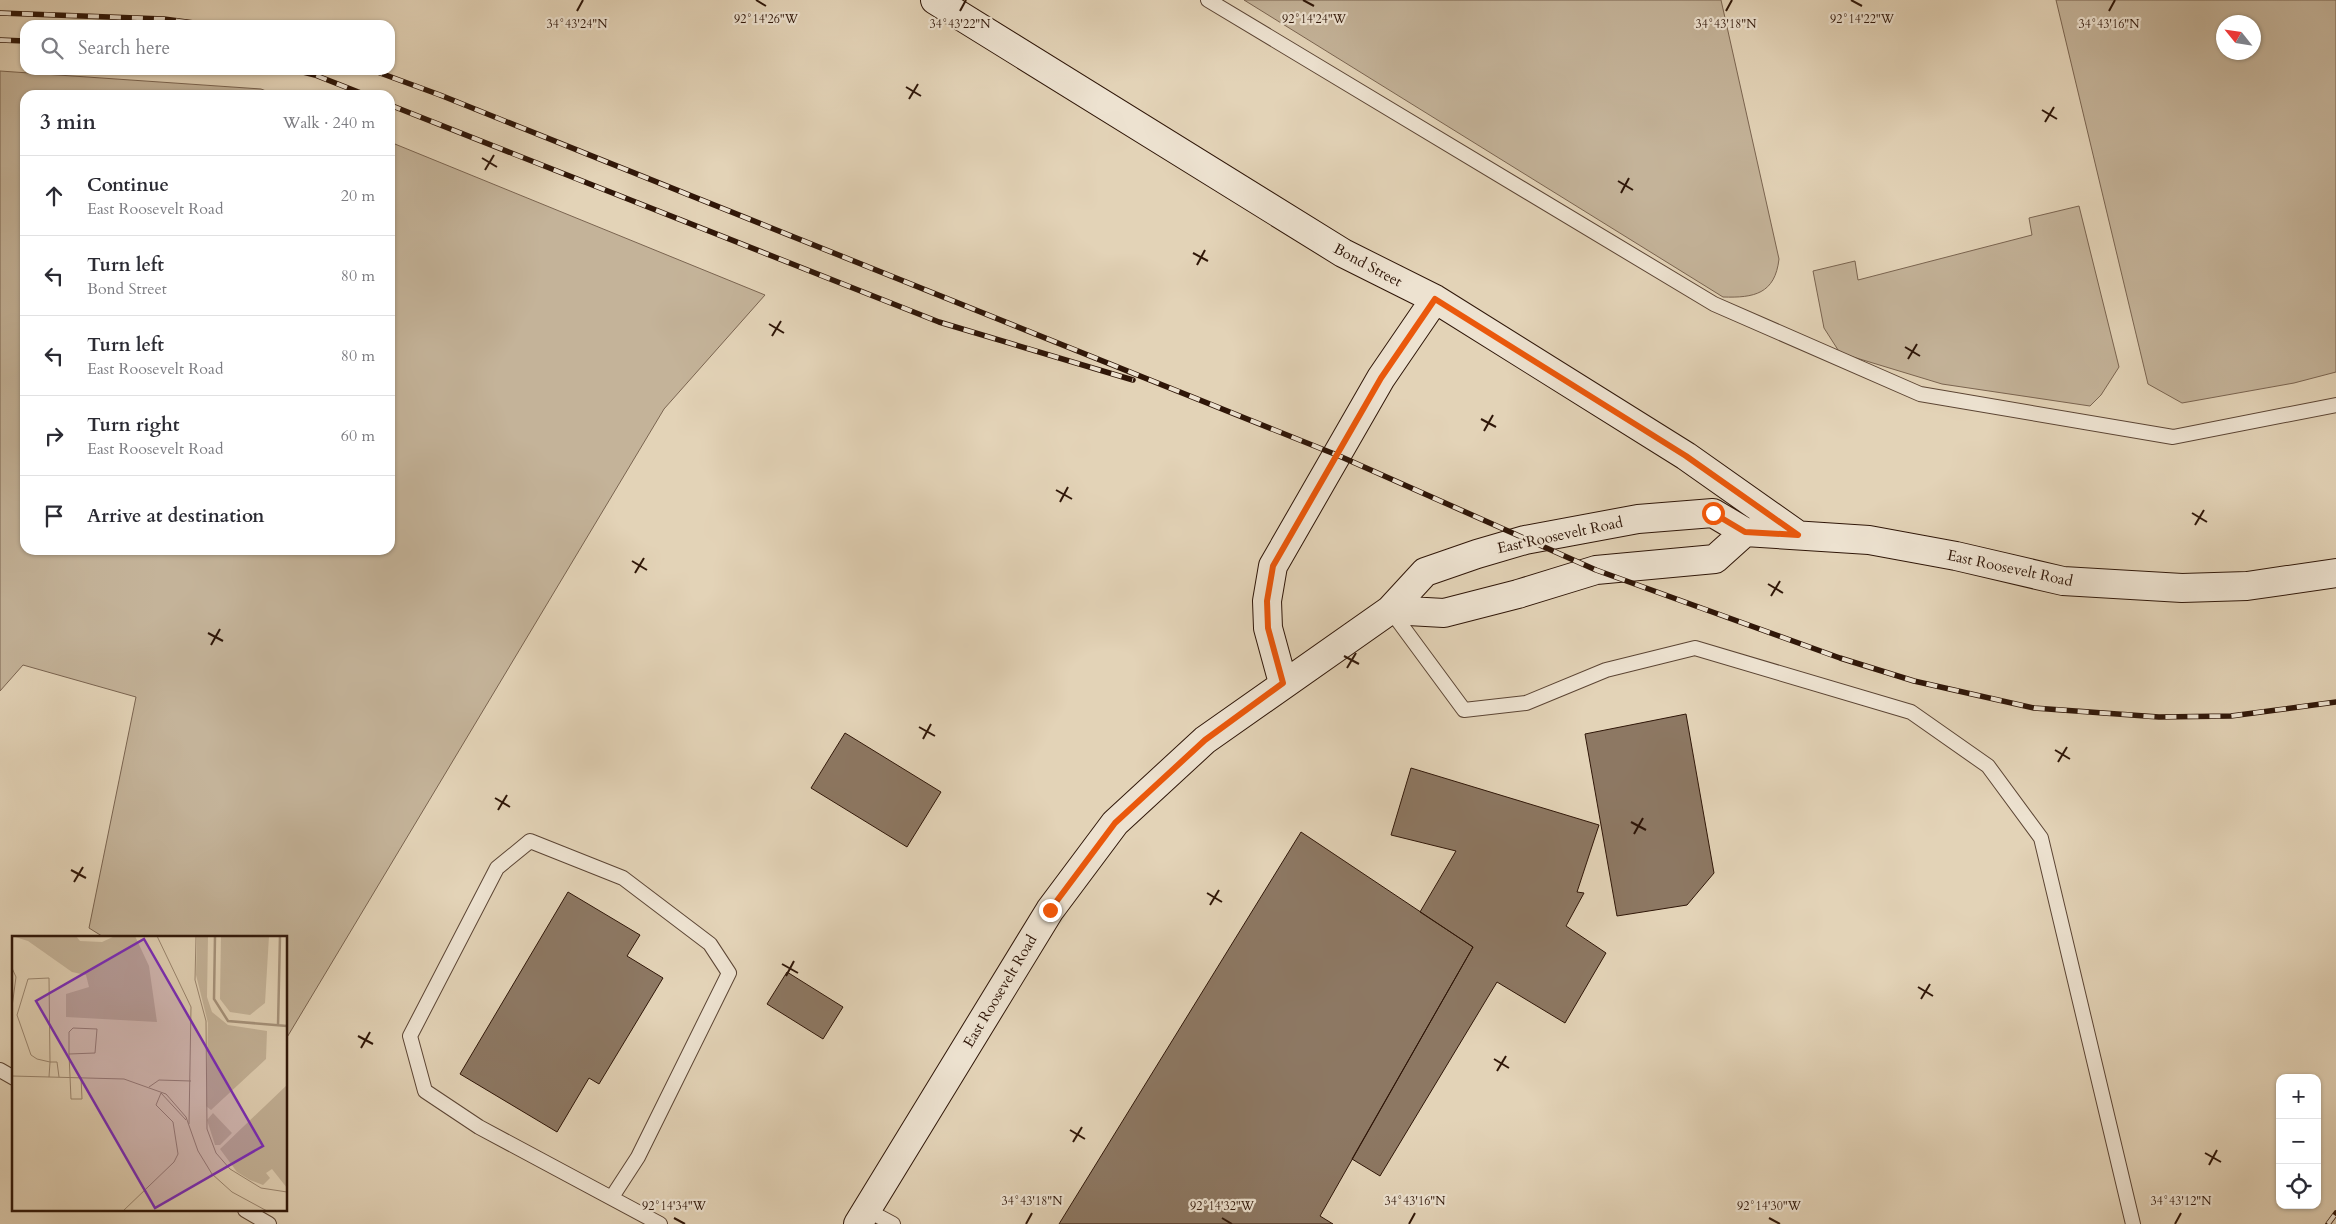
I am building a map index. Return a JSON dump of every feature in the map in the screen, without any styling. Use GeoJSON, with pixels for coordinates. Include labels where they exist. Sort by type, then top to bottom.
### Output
{"type":"FeatureCollection","features":[{"type":"Feature","properties":{"kind":"main road","name":"Bond Street"},"geometry":{"type":"LineString","coordinates":[[935,0],[1343,253],[1435,299],[1686,456],[1798,535]]}},
{"type":"Feature","properties":{"kind":"main road"},"geometry":{"type":"LineString","coordinates":[[1283,683],[1268,628],[1267,601],[1273,566],[1381,378],[1435,299]]}},
{"type":"Feature","properties":{"kind":"main road","name":"East Roosevelt Road"},"geometry":{"type":"LineString","coordinates":[[862,1217],[1050,910],[1115,823],[1205,740],[1283,683],[1390,610],[1425,572],[1476,554],[1525,540],[1638,519],[1713,513],[1745,532],[1869,540],[1956,556],[2063,582],[2182,588],[2219,587],[2246,586],[2336,573]]}},
{"type":"Feature","properties":{"kind":"main road"},"geometry":{"type":"LineString","coordinates":[[1390,610],[1444,613],[1518,594],[1596,570],[1715,559],[1745,532]]}},
{"type":"Feature","properties":{"kind":"lane"},"geometry":{"type":"LineString","coordinates":[[1208,0],[1714,304],[1920,394],[2173,437],[2336,405]]}},
{"type":"Feature","properties":{"kind":"lane"},"geometry":{"type":"LineString","coordinates":[[1390,610],[1464,710],[1526,703],[1606,670],[1695,648],[1911,712],[1988,766],[2041,838],[2133,1224]]}},
{"type":"Feature","properties":{"kind":"lane"},"geometry":{"type":"LineString","coordinates":[[612,1197],[638,1157],[728,973],[710,944],[623,878],[530,841],[497,868],[410,1036],[425,1091],[479,1126],[660,1224]]}},
{"type":"Feature","properties":{"kind":"lane"},"geometry":{"type":"LineString","coordinates":[[0,1070],[12,1077]]}},
{"type":"Feature","properties":{"kind":"lane"},"geometry":{"type":"LineString","coordinates":[[248,1212],[269,1224]]}},
{"type":"Feature","properties":{"kind":"lane"},"geometry":{"type":"LineString","coordinates":[[862,1217],[893,1224]]}},
{"type":"Feature","properties":{"kind":"shaded area"},"geometry":{"type":"Polygon","coordinates":[[[1244,0],[1721,0],[1779,259],[1773,280],[1768,287],[1753,295],[1723,297],[1244,0]]]}},
{"type":"Feature","properties":{"kind":"shaded area"},"geometry":{"type":"Polygon","coordinates":[[[2056,0],[2336,0],[2336,372],[2294,383],[2182,403],[2148,384],[2056,0]]]}},
{"type":"Feature","properties":{"kind":"shaded area"},"geometry":{"type":"Polygon","coordinates":[[[0,71],[20,72],[20,75],[58,75],[264,90],[20,90],[20,555],[395,555],[395,144],[765,295],[664,409],[288,1036],[288,936],[102,936],[89,928],[136,697],[23,665],[0,691],[0,71]]]}},
{"type":"Feature","properties":{"kind":"shaded area"},"geometry":{"type":"Polygon","coordinates":[[[2079,206],[2119,367],[2101,395],[2090,406],[1942,384],[1840,353],[1824,328],[1813,271],[1855,261],[1858,280],[2032,235],[2029,218],[2079,206]]]}},
{"type":"Feature","properties":{"kind":"building"},"geometry":{"type":"Polygon","coordinates":[[[1686,714],[1714,873],[1687,905],[1617,916],[1585,734],[1686,714]]]}},
{"type":"Feature","properties":{"kind":"building"},"geometry":{"type":"Polygon","coordinates":[[[845,733],[941,792],[907,847],[811,788],[845,733]]]}},
{"type":"Feature","properties":{"kind":"building"},"geometry":{"type":"Polygon","coordinates":[[[1411,768],[1599,825],[1577,892],[1584,893],[1566,926],[1606,953],[1565,1023],[1497,982],[1380,1176],[1352,1159],[1473,947],[1420,912],[1456,851],[1391,835],[1411,768]]]}},
{"type":"Feature","properties":{"kind":"building"},"geometry":{"type":"Polygon","coordinates":[[[1301,832],[1473,947],[1320,1216],[1333,1224],[1059,1224],[1301,832]]]}},
{"type":"Feature","properties":{"kind":"building"},"geometry":{"type":"Polygon","coordinates":[[[568,892],[640,935],[627,956],[663,978],[599,1084],[589,1078],[557,1132],[460,1074],[568,892]]]}},
{"type":"Feature","properties":{"kind":"building"},"geometry":{"type":"Polygon","coordinates":[[[787,972],[843,1007],[823,1039],[767,1004],[787,972]]]}},
{"type":"Feature","properties":{"kind":"railway"},"geometry":{"type":"LineString","coordinates":[[0,13],[172,20]]}},
{"type":"Feature","properties":{"kind":"railway"},"geometry":{"type":"LineString","coordinates":[[0,40],[20,41]]}},
{"type":"Feature","properties":{"kind":"railway"},"geometry":{"type":"LineString","coordinates":[[315,75],[353,90]]}},
{"type":"Feature","properties":{"kind":"railway"},"geometry":{"type":"LineString","coordinates":[[386,75],[440,95],[1337,455],[1596,570],[1840,658],[1914,681],[2034,708],[2159,717],[2231,716],[2336,702]]}},
{"type":"Feature","properties":{"kind":"railway"},"geometry":{"type":"LineString","coordinates":[[395,107],[939,322],[1133,380]]}},
{"type":"Feature","properties":{"kind":"railway"},"geometry":{"type":"LineString","coordinates":[[2328,1224],[2336,1213]]}},
{"type":"Feature","properties":{"kind":"route"},"geometry":{"type":"LineString","coordinates":[[1050,910],[1115,823],[1205,740],[1283,683],[1268,628],[1267,601],[1273,566],[1381,378],[1435,299],[1686,456],[1798,535],[1745,532],[1713,513]]}}]}
